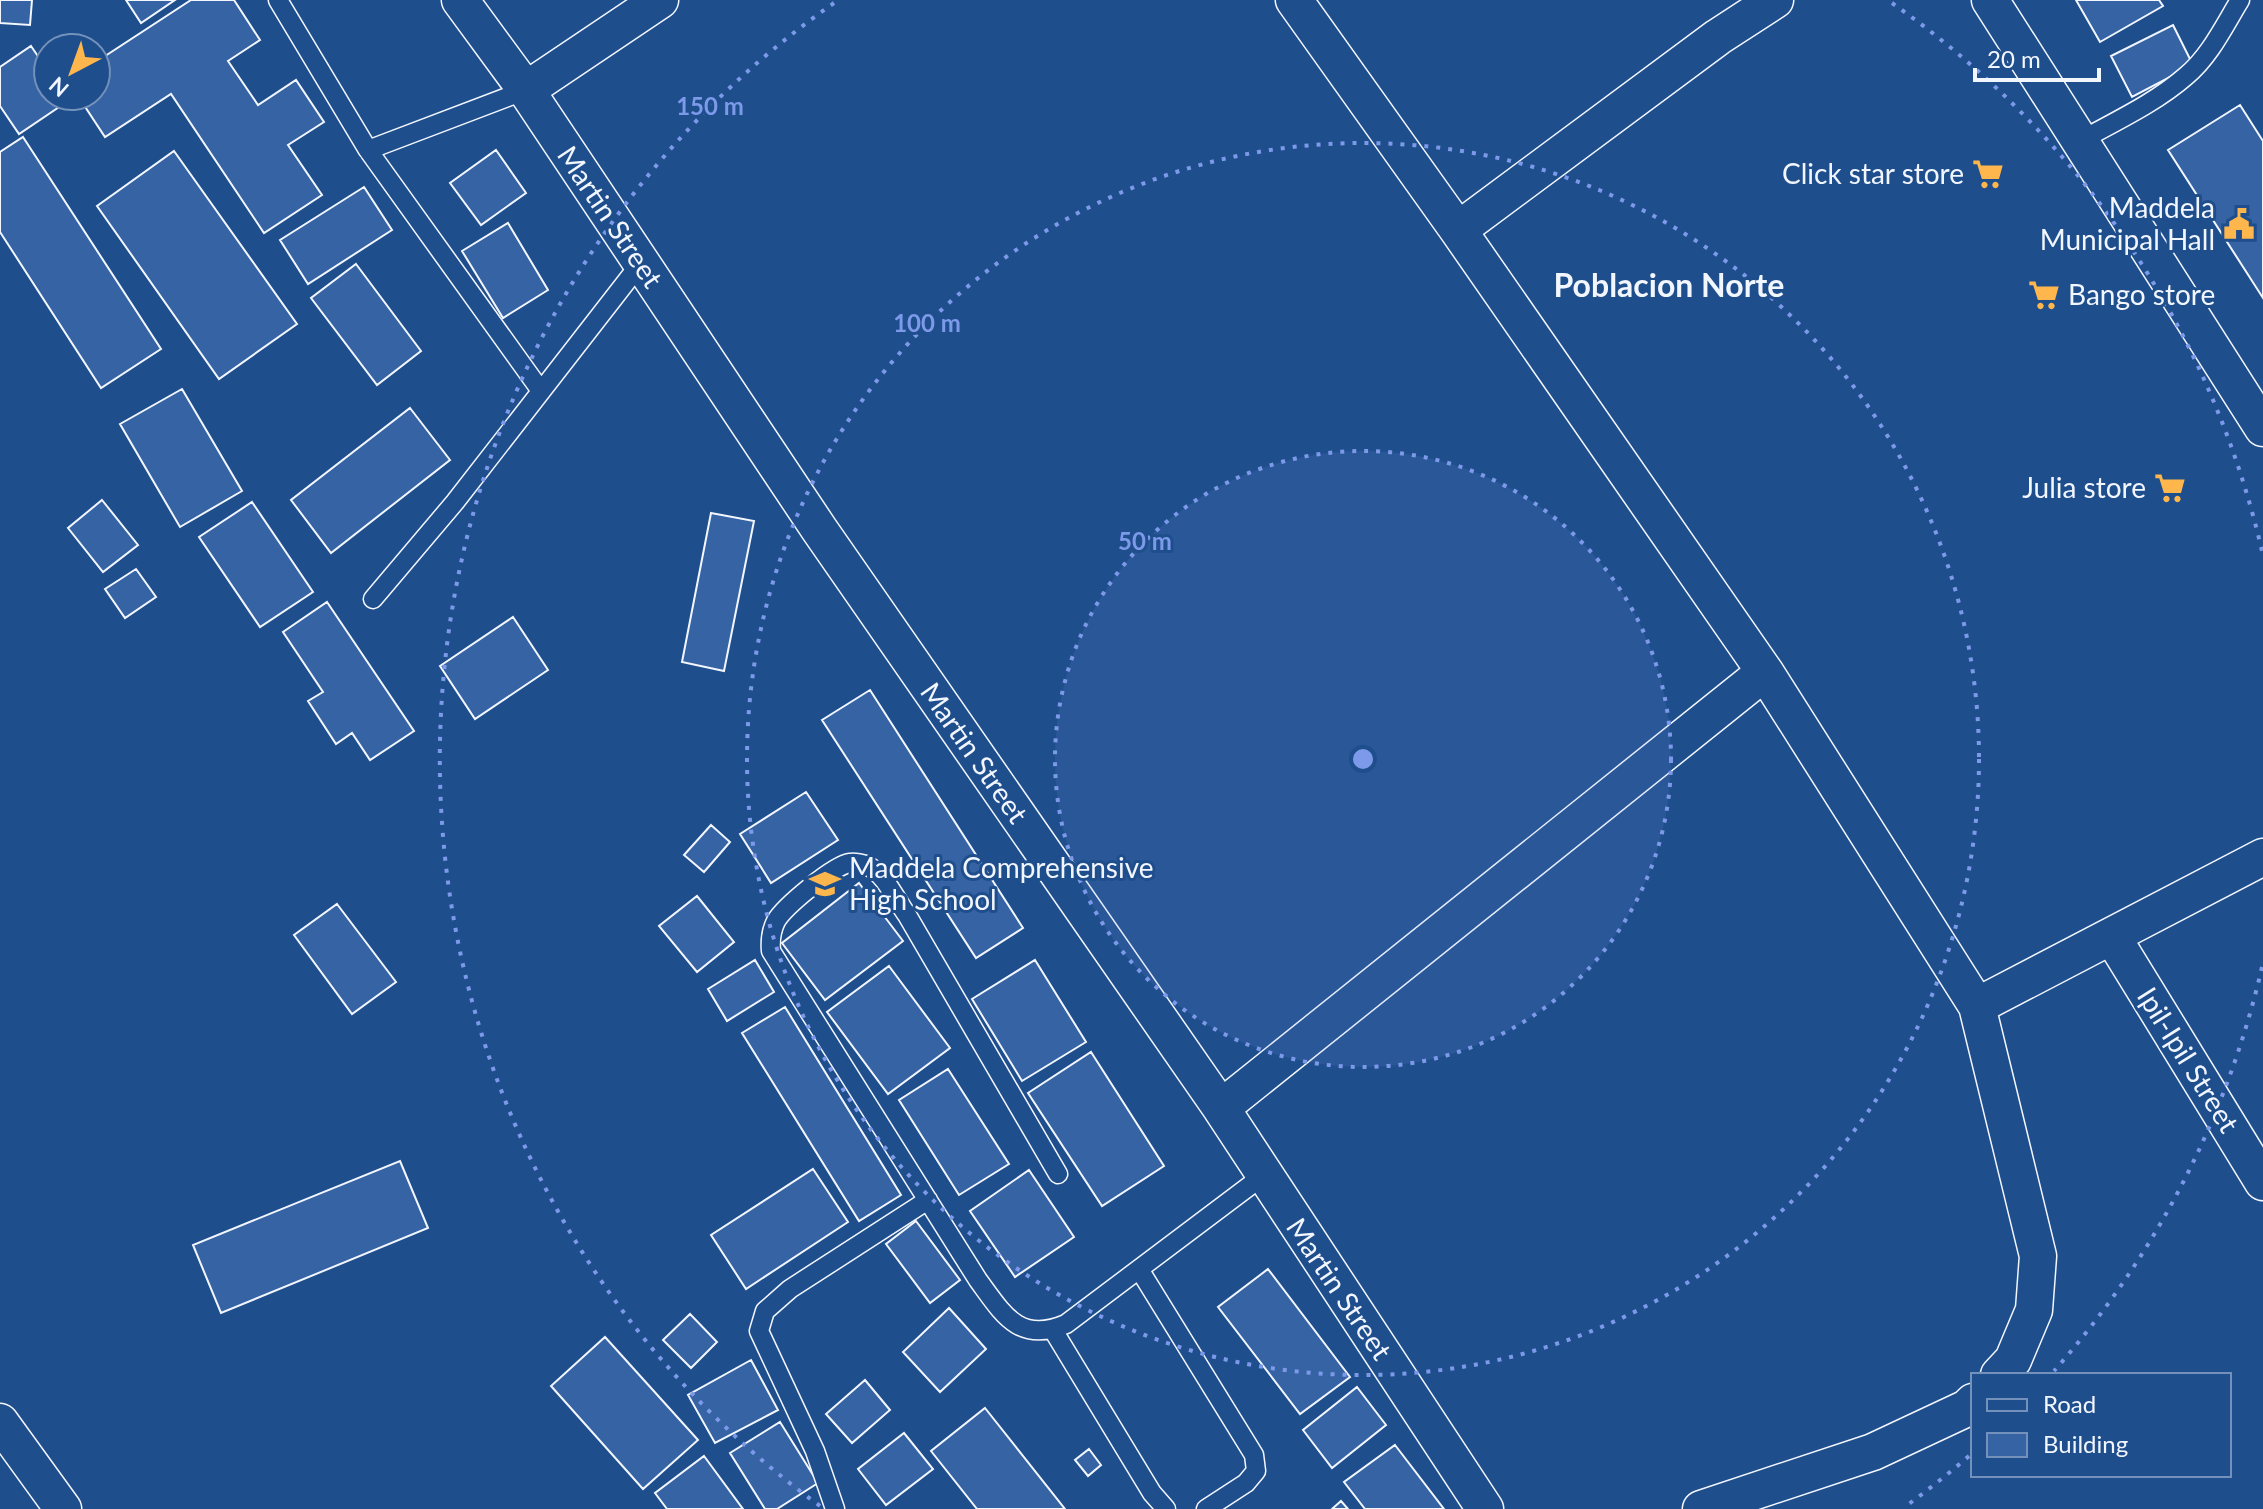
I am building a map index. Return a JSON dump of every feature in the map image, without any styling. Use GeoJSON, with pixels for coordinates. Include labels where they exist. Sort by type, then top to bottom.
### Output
{"type":"FeatureCollection","features":[{"type":"Feature","properties":{"kind":"street","name":"Martin Street"},"geometry":{"type":"LineString","coordinates":[[460,0],[526,90],[819,529],[1221,1108],[1485,1509]]}},
{"type":"Feature","properties":{"kind":"street"},"geometry":{"type":"LineString","coordinates":[[526,90],[660,0]]}},
{"type":"Feature","properties":{"kind":"street"},"geometry":{"type":"LineString","coordinates":[[1294,0],[1765,672],[1977,1006],[2038,1256],[2034,1310],[2013,1360],[2001,1373]]}},
{"type":"Feature","properties":{"kind":"street"},"geometry":{"type":"LineString","coordinates":[[1458,230],[1718,37],[1775,0]]}},
{"type":"Feature","properties":{"kind":"street"},"geometry":{"type":"LineString","coordinates":[[1990,0],[2263,428]]}},
{"type":"Feature","properties":{"kind":"street"},"geometry":{"type":"LineString","coordinates":[[1221,1108],[1765,672]]}},
{"type":"Feature","properties":{"kind":"street"},"geometry":{"type":"LineString","coordinates":[[1977,1006],[2113,938],[2263,857]]}},
{"type":"Feature","properties":{"kind":"street","name":"Ipil-Ipil Street"},"geometry":{"type":"LineString","coordinates":[[2113,938],[2263,1182]]}},
{"type":"Feature","properties":{"kind":"street"},"geometry":{"type":"LineString","coordinates":[[1701,1509],[1873,1452],[1971,1404]]}},
{"type":"Feature","properties":{"kind":"street"},"geometry":{"type":"LineString","coordinates":[[0,1422],[63,1509]]}},
{"type":"Feature","properties":{"kind":"lane"},"geometry":{"type":"LineString","coordinates":[[278,0],[368,150],[541,391]]}},
{"type":"Feature","properties":{"kind":"lane"},"geometry":{"type":"LineString","coordinates":[[2080,141],[2159,96],[2187,76],[2206,55],[2240,0]]}},
{"type":"Feature","properties":{"kind":"lane"},"geometry":{"type":"LineString","coordinates":[[368,150],[526,90]]}},
{"type":"Feature","properties":{"kind":"lane"},"geometry":{"type":"LineString","coordinates":[[373,599],[455,502],[640,264]]}},
{"type":"Feature","properties":{"kind":"lane"},"geometry":{"type":"LineString","coordinates":[[1058,1174],[907,915],[881,877],[868,866],[850,862],[786,908],[770,935],[771,951],[1002,1314],[1020,1328],[1053,1330],[1066,1324],[1264,1175]]}},
{"type":"Feature","properties":{"kind":"lane"},"geometry":{"type":"LineString","coordinates":[[835,1509],[815,1451],[759,1331],[765,1311],[790,1289],[928,1200]]}},
{"type":"Feature","properties":{"kind":"lane"},"geometry":{"type":"LineString","coordinates":[[1139,1269],[1254,1455],[1256,1471],[1246,1483],[1206,1509]]}},
{"type":"Feature","properties":{"kind":"lane"},"geometry":{"type":"LineString","coordinates":[[1053,1330],[1152,1493],[1166,1509]]}},
{"type":"Feature","properties":{"kind":"building"},"geometry":{"type":"Polygon","coordinates":[[[0,0],[32,0],[30,25],[0,23],[0,0]]]}},
{"type":"Feature","properties":{"kind":"building"},"geometry":{"type":"Polygon","coordinates":[[[126,0],[175,0],[141,23],[126,0]]]}},
{"type":"Feature","properties":{"kind":"building"},"geometry":{"type":"Polygon","coordinates":[[[191,0],[234,0],[260,40],[228,61],[258,105],[296,80],[324,122],[288,145],[322,195],[264,233],[171,94],[105,137],[89,112],[112,112],[112,52],[191,0]]]}},
{"type":"Feature","properties":{"kind":"building"},"geometry":{"type":"Polygon","coordinates":[[[2076,0],[2159,0],[2163,6],[2100,42],[2076,0]]]}},
{"type":"Feature","properties":{"kind":"building"},"geometry":{"type":"Polygon","coordinates":[[[2173,25],[2193,65],[2132,97],[2111,56],[2173,25]]]}},
{"type":"Feature","properties":{"kind":"building"},"geometry":{"type":"Polygon","coordinates":[[[32,47],[32,112],[52,112],[19,134],[0,106],[0,67],[32,47]]]}},
{"type":"Feature","properties":{"kind":"building","name":"Maddela Municipal Hall"},"geometry":{"type":"Polygon","coordinates":[[[2240,105],[2263,141],[2263,298],[2168,150],[2240,105]]]}},
{"type":"Feature","properties":{"kind":"building"},"geometry":{"type":"Polygon","coordinates":[[[23,137],[161,349],[101,388],[0,232],[0,152],[23,137]]]}},
{"type":"Feature","properties":{"kind":"building"},"geometry":{"type":"Polygon","coordinates":[[[496,150],[526,193],[481,225],[450,183],[496,150]]]}},
{"type":"Feature","properties":{"kind":"building"},"geometry":{"type":"Polygon","coordinates":[[[174,151],[297,324],[219,379],[97,206],[174,151]]]}},
{"type":"Feature","properties":{"kind":"building"},"geometry":{"type":"Polygon","coordinates":[[[364,187],[392,230],[308,284],[280,240],[364,187]]]}},
{"type":"Feature","properties":{"kind":"building"},"geometry":{"type":"Polygon","coordinates":[[[508,223],[548,290],[503,318],[462,251],[508,223]]]}},
{"type":"Feature","properties":{"kind":"building"},"geometry":{"type":"Polygon","coordinates":[[[356,264],[421,351],[377,385],[311,298],[356,264]]]}},
{"type":"Feature","properties":{"kind":"building"},"geometry":{"type":"Polygon","coordinates":[[[182,389],[242,491],[180,527],[120,424],[182,389]]]}},
{"type":"Feature","properties":{"kind":"building"},"geometry":{"type":"Polygon","coordinates":[[[410,408],[450,460],[331,553],[291,500],[410,408]]]}},
{"type":"Feature","properties":{"kind":"building"},"geometry":{"type":"Polygon","coordinates":[[[102,500],[138,545],[103,572],[68,528],[102,500]]]}},
{"type":"Feature","properties":{"kind":"building"},"geometry":{"type":"Polygon","coordinates":[[[252,502],[313,592],[260,627],[199,537],[252,502]]]}},
{"type":"Feature","properties":{"kind":"building"},"geometry":{"type":"Polygon","coordinates":[[[711,513],[754,521],[724,671],[682,662],[711,513]]]}},
{"type":"Feature","properties":{"kind":"building"},"geometry":{"type":"Polygon","coordinates":[[[136,569],[156,597],[125,618],[105,589],[136,569]]]}},
{"type":"Feature","properties":{"kind":"building"},"geometry":{"type":"Polygon","coordinates":[[[327,602],[414,731],[370,760],[352,733],[336,744],[308,701],[323,692],[283,632],[327,602]]]}},
{"type":"Feature","properties":{"kind":"building"},"geometry":{"type":"Polygon","coordinates":[[[513,617],[548,670],[475,719],[440,666],[513,617]]]}},
{"type":"Feature","properties":{"kind":"building"},"geometry":{"type":"Polygon","coordinates":[[[870,690],[1023,928],[976,958],[822,720],[870,690]]]}},
{"type":"Feature","properties":{"kind":"building"},"geometry":{"type":"Polygon","coordinates":[[[806,792],[838,840],[771,883],[740,834],[806,792]]]}},
{"type":"Feature","properties":{"kind":"building"},"geometry":{"type":"Polygon","coordinates":[[[711,825],[730,842],[704,872],[684,855],[711,825]]]}},
{"type":"Feature","properties":{"kind":"building"},"geometry":{"type":"Polygon","coordinates":[[[859,883],[903,941],[825,1000],[782,943],[859,883]]]}},
{"type":"Feature","properties":{"kind":"building"},"geometry":{"type":"Polygon","coordinates":[[[697,896],[734,942],[697,972],[659,926],[697,896]]]}},
{"type":"Feature","properties":{"kind":"building"},"geometry":{"type":"Polygon","coordinates":[[[337,904],[396,982],[352,1014],[294,935],[337,904]]]}},
{"type":"Feature","properties":{"kind":"building"},"geometry":{"type":"Polygon","coordinates":[[[755,960],[774,992],[727,1021],[708,989],[755,960]]]}},
{"type":"Feature","properties":{"kind":"building"},"geometry":{"type":"Polygon","coordinates":[[[1035,960],[1086,1042],[1022,1081],[972,999],[1035,960]]]}},
{"type":"Feature","properties":{"kind":"building"},"geometry":{"type":"Polygon","coordinates":[[[889,966],[950,1048],[888,1094],[827,1012],[889,966]]]}},
{"type":"Feature","properties":{"kind":"building"},"geometry":{"type":"Polygon","coordinates":[[[785,1007],[901,1195],[859,1221],[742,1033],[785,1007]]]}},
{"type":"Feature","properties":{"kind":"building"},"geometry":{"type":"Polygon","coordinates":[[[1091,1052],[1164,1166],[1102,1206],[1028,1093],[1091,1052]]]}},
{"type":"Feature","properties":{"kind":"building"},"geometry":{"type":"Polygon","coordinates":[[[948,1069],[1009,1164],[959,1195],[899,1100],[948,1069]]]}},
{"type":"Feature","properties":{"kind":"building"},"geometry":{"type":"Polygon","coordinates":[[[400,1161],[428,1228],[221,1313],[193,1245],[400,1161]]]}},
{"type":"Feature","properties":{"kind":"building"},"geometry":{"type":"Polygon","coordinates":[[[813,1169],[848,1222],[746,1289],[711,1235],[813,1169]]]}},
{"type":"Feature","properties":{"kind":"building"},"geometry":{"type":"Polygon","coordinates":[[[1029,1170],[1074,1237],[1015,1277],[970,1211],[1029,1170]]]}},
{"type":"Feature","properties":{"kind":"building"},"geometry":{"type":"Polygon","coordinates":[[[916,1221],[960,1280],[930,1303],[886,1244],[916,1221]]]}},
{"type":"Feature","properties":{"kind":"building"},"geometry":{"type":"Polygon","coordinates":[[[1268,1269],[1350,1377],[1300,1414],[1218,1307],[1268,1269]]]}},
{"type":"Feature","properties":{"kind":"building"},"geometry":{"type":"Polygon","coordinates":[[[949,1308],[986,1349],[940,1392],[903,1352],[949,1308]]]}},
{"type":"Feature","properties":{"kind":"building"},"geometry":{"type":"Polygon","coordinates":[[[690,1314],[717,1342],[691,1368],[663,1340],[690,1314]]]}},
{"type":"Feature","properties":{"kind":"building"},"geometry":{"type":"Polygon","coordinates":[[[605,1337],[698,1440],[643,1489],[551,1386],[605,1337]]]}},
{"type":"Feature","properties":{"kind":"building"},"geometry":{"type":"Polygon","coordinates":[[[751,1360],[778,1410],[715,1443],[688,1395],[751,1360]]]}},
{"type":"Feature","properties":{"kind":"building"},"geometry":{"type":"Polygon","coordinates":[[[865,1380],[890,1410],[852,1443],[826,1414],[865,1380]]]}},
{"type":"Feature","properties":{"kind":"building"},"geometry":{"type":"Polygon","coordinates":[[[1357,1387],[1386,1425],[1332,1468],[1303,1430],[1357,1387]]]}},
{"type":"Feature","properties":{"kind":"building"},"geometry":{"type":"Polygon","coordinates":[[[985,1408],[1065,1509],[977,1509],[931,1451],[985,1408]]]}},
{"type":"Feature","properties":{"kind":"building"},"geometry":{"type":"Polygon","coordinates":[[[780,1422],[818,1483],[777,1509],[765,1509],[730,1453],[780,1422]]]}},
{"type":"Feature","properties":{"kind":"building"},"geometry":{"type":"Polygon","coordinates":[[[904,1433],[933,1469],[886,1505],[858,1469],[904,1433]]]}},
{"type":"Feature","properties":{"kind":"building"},"geometry":{"type":"Polygon","coordinates":[[[1395,1445],[1444,1509],[1365,1509],[1344,1482],[1395,1445]]]}},
{"type":"Feature","properties":{"kind":"building"},"geometry":{"type":"Polygon","coordinates":[[[1089,1449],[1101,1465],[1088,1476],[1075,1460],[1089,1449]]]}},
{"type":"Feature","properties":{"kind":"building"},"geometry":{"type":"Polygon","coordinates":[[[704,1456],[743,1509],[667,1509],[655,1493],[704,1456]]]}},
{"type":"Feature","properties":{"kind":"building"},"geometry":{"type":"Polygon","coordinates":[[[1341,1501],[1348,1509],[1332,1509],[1341,1501]]]}},
{"type":"Feature","properties":{"kind":"place","name":"Click star store"},"geometry":{"type":"Point","coordinates":[1988,174]}},
{"type":"Feature","properties":{"kind":"place","name":"Maddela Municipal Hall"},"geometry":{"type":"Point","coordinates":[2239,224]}},
{"type":"Feature","properties":{"kind":"place","name":"Bango store"},"geometry":{"type":"Point","coordinates":[2044,295]}},
{"type":"Feature","properties":{"kind":"place","name":"Julia store"},"geometry":{"type":"Point","coordinates":[2170,488]}},
{"type":"Feature","properties":{"kind":"place","name":"Maddela Comprehensive High School"},"geometry":{"type":"Point","coordinates":[825,884]}},
{"type":"Feature","properties":{"kind":"district","name":"Poblacion Norte"},"geometry":{"type":"Point","coordinates":[1669,286]}}]}
